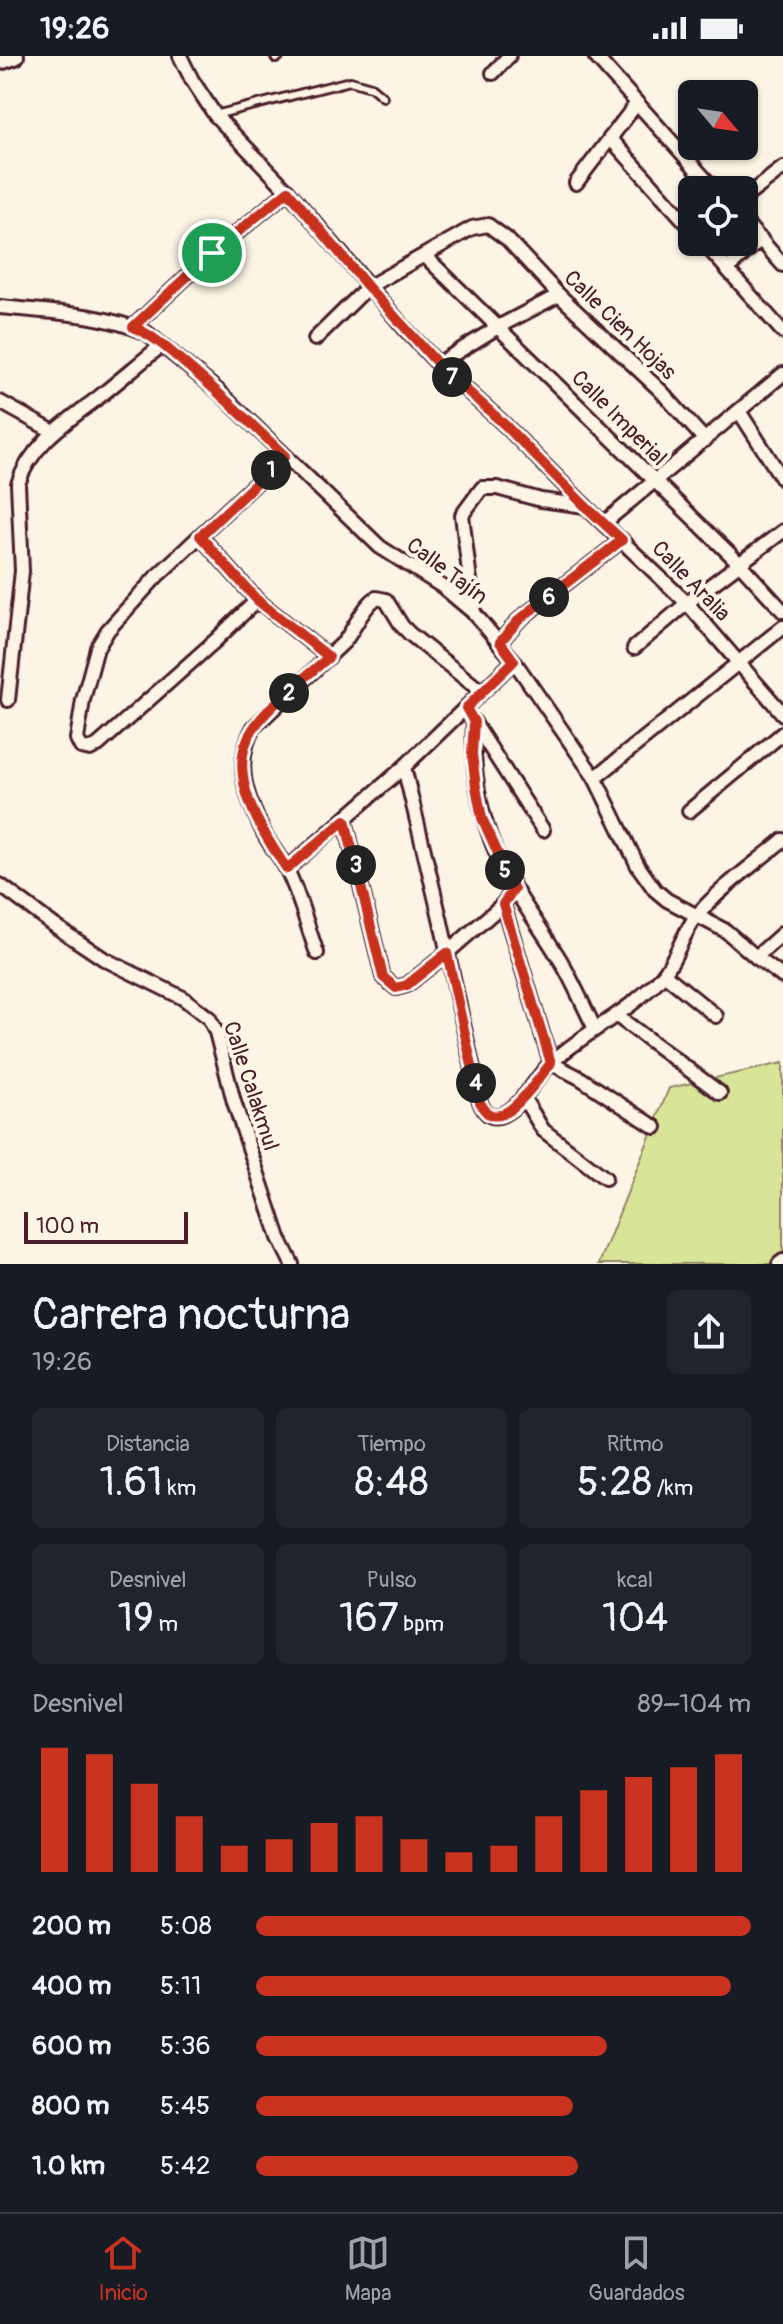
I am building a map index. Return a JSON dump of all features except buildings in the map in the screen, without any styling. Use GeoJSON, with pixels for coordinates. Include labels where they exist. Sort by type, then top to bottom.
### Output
{"type":"FeatureCollection","features":[{"type":"Feature","properties":{"kind":"main road"},"geometry":{"type":"LineString","coordinates":[[0,61],[15,56]]}},
{"type":"Feature","properties":{"kind":"street","name":"Calle Aralia"},"geometry":{"type":"LineString","coordinates":[[180,56],[215,115],[288,191],[368,287],[438,364],[687,603],[783,714]]}},
{"type":"Feature","properties":{"kind":"street"},"geometry":{"type":"LineString","coordinates":[[493,73],[509,56]]}},
{"type":"Feature","properties":{"kind":"street"},"geometry":{"type":"LineString","coordinates":[[595,56],[702,176]]}},
{"type":"Feature","properties":{"kind":"street"},"geometry":{"type":"LineString","coordinates":[[576,183],[637,103]]}},
{"type":"Feature","properties":{"kind":"street"},"geometry":{"type":"LineString","coordinates":[[610,138],[678,213]]}},
{"type":"Feature","properties":{"kind":"street"},"geometry":{"type":"LineString","coordinates":[[758,187],[783,168]]}},
{"type":"Feature","properties":{"kind":"street"},"geometry":{"type":"LineString","coordinates":[[133,327],[212,253],[288,191]]}},
{"type":"Feature","properties":{"kind":"street","name":"Calle Cien Hojas"},"geometry":{"type":"LineString","coordinates":[[425,256],[480,225],[488,225],[507,239],[559,295],[661,391],[705,440]]}},
{"type":"Feature","properties":{"kind":"street"},"geometry":{"type":"LineString","coordinates":[[758,236],[783,265]]}},
{"type":"Feature","properties":{"kind":"street"},"geometry":{"type":"LineString","coordinates":[[727,269],[761,239]]}},
{"type":"Feature","properties":{"kind":"street"},"geometry":{"type":"LineString","coordinates":[[315,339],[368,287],[425,256]]}},
{"type":"Feature","properties":{"kind":"street","name":"Calle Imperial"},"geometry":{"type":"LineString","coordinates":[[425,256],[740,564],[783,611]]}},
{"type":"Feature","properties":{"kind":"street"},"geometry":{"type":"LineString","coordinates":[[715,256],[783,332]]}},
{"type":"Feature","properties":{"kind":"street"},"geometry":{"type":"LineString","coordinates":[[438,364],[498,327],[559,295]]}},
{"type":"Feature","properties":{"kind":"street","name":"Calle Tajín"},"geometry":{"type":"LineString","coordinates":[[0,307],[96,317],[133,327],[147,333],[218,391],[380,547],[443,587],[474,613],[514,661],[595,778],[646,878],[667,900],[726,931],[783,977]]}},
{"type":"Feature","properties":{"kind":"street"},"geometry":{"type":"LineString","coordinates":[[8,700],[22,571],[18,484],[21,474],[54,432],[162,345]]}},
{"type":"Feature","properties":{"kind":"street"},"geometry":{"type":"LineString","coordinates":[[604,523],[778,378],[783,394]]}},
{"type":"Feature","properties":{"kind":"street"},"geometry":{"type":"LineString","coordinates":[[0,402],[54,432]]}},
{"type":"Feature","properties":{"kind":"street"},"geometry":{"type":"LineString","coordinates":[[739,411],[783,480]]}},
{"type":"Feature","properties":{"kind":"street"},"geometry":{"type":"LineString","coordinates":[[257,600],[98,745],[84,749],[78,744],[83,700],[102,639],[122,613],[285,456]]}},
{"type":"Feature","properties":{"kind":"street"},"geometry":{"type":"LineString","coordinates":[[474,613],[462,515],[482,488],[497,488],[541,500],[585,506]]}},
{"type":"Feature","properties":{"kind":"street"},"geometry":{"type":"LineString","coordinates":[[634,648],[687,603],[783,531]]}},
{"type":"Feature","properties":{"kind":"street"},"geometry":{"type":"LineString","coordinates":[[200,536],[257,600],[329,657]]}},
{"type":"Feature","properties":{"kind":"street"},"geometry":{"type":"LineString","coordinates":[[500,642],[518,621],[622,540]]}},
{"type":"Feature","properties":{"kind":"street"},"geometry":{"type":"LineString","coordinates":[[317,953],[287,869],[264,834],[246,790],[243,755],[246,740],[254,727],[329,657],[355,628],[365,607],[372,600],[381,598],[391,605],[410,634],[482,692]]}},
{"type":"Feature","properties":{"kind":"street"},"geometry":{"type":"LineString","coordinates":[[595,778],[783,627]]}},
{"type":"Feature","properties":{"kind":"street"},"geometry":{"type":"LineString","coordinates":[[287,869],[404,767],[514,661]]}},
{"type":"Feature","properties":{"kind":"street"},"geometry":{"type":"LineString","coordinates":[[466,708],[543,830]]}},
{"type":"Feature","properties":{"kind":"street"},"geometry":{"type":"LineString","coordinates":[[474,722],[472,754],[482,818],[514,889],[562,964],[595,1029]]}},
{"type":"Feature","properties":{"kind":"street"},"geometry":{"type":"LineString","coordinates":[[689,811],[783,733]]}},
{"type":"Feature","properties":{"kind":"street"},"geometry":{"type":"LineString","coordinates":[[404,767],[480,1102],[484,1112],[491,1116],[500,1116],[511,1109],[551,1063],[617,1016],[664,974],[697,915],[783,840]]}},
{"type":"Feature","properties":{"kind":"street"},"geometry":{"type":"LineString","coordinates":[[345,820],[383,977],[396,988],[407,985],[447,953],[503,904],[514,889]]}},
{"type":"Feature","properties":{"kind":"street","name":"Calle Calakmul"},"geometry":{"type":"LineString","coordinates":[[0,885],[104,959],[183,998],[209,1018],[216,1032],[234,1102],[279,1238],[292,1264]]}},
{"type":"Feature","properties":{"kind":"street"},"geometry":{"type":"LineString","coordinates":[[503,904],[551,1063],[580,1078],[655,1127]]}},
{"type":"Feature","properties":{"kind":"street"},"geometry":{"type":"LineString","coordinates":[[756,957],[783,933]]}},
{"type":"Feature","properties":{"kind":"street"},"geometry":{"type":"LineString","coordinates":[[664,974],[716,1016]]}},
{"type":"Feature","properties":{"kind":"street"},"geometry":{"type":"LineString","coordinates":[[617,1016],[720,1093]]}},
{"type":"Feature","properties":{"kind":"street"},"geometry":{"type":"LineString","coordinates":[[523,1097],[543,1130],[605,1178]]}},
{"type":"Feature","properties":{"kind":"lane"},"geometry":{"type":"LineString","coordinates":[[274,56],[276,59],[280,56]]}},
{"type":"Feature","properties":{"kind":"lane"},"geometry":{"type":"LineString","coordinates":[[215,115],[350,81],[371,87],[383,97]]}},
{"type":"Feature","properties":{"kind":"green space"},"geometry":{"type":"Polygon","coordinates":[[[783,1063],[783,1264],[599,1264],[669,1088],[783,1063]]]}},
{"type":"Feature","properties":{"kind":"route"},"geometry":{"type":"LineString","coordinates":[[288,191],[368,287],[438,364],[622,540],[518,621],[500,642],[514,661],[466,708],[474,722],[472,754],[482,818],[514,889],[503,904],[551,1063],[523,1097],[500,1116],[484,1112],[480,1102],[447,953],[407,985],[396,988],[383,977],[345,820],[287,869],[264,834],[246,790],[243,755],[246,740],[254,727],[329,657],[257,600],[200,536],[285,456],[218,391],[147,333],[133,327],[212,253],[288,191]]}}]}
